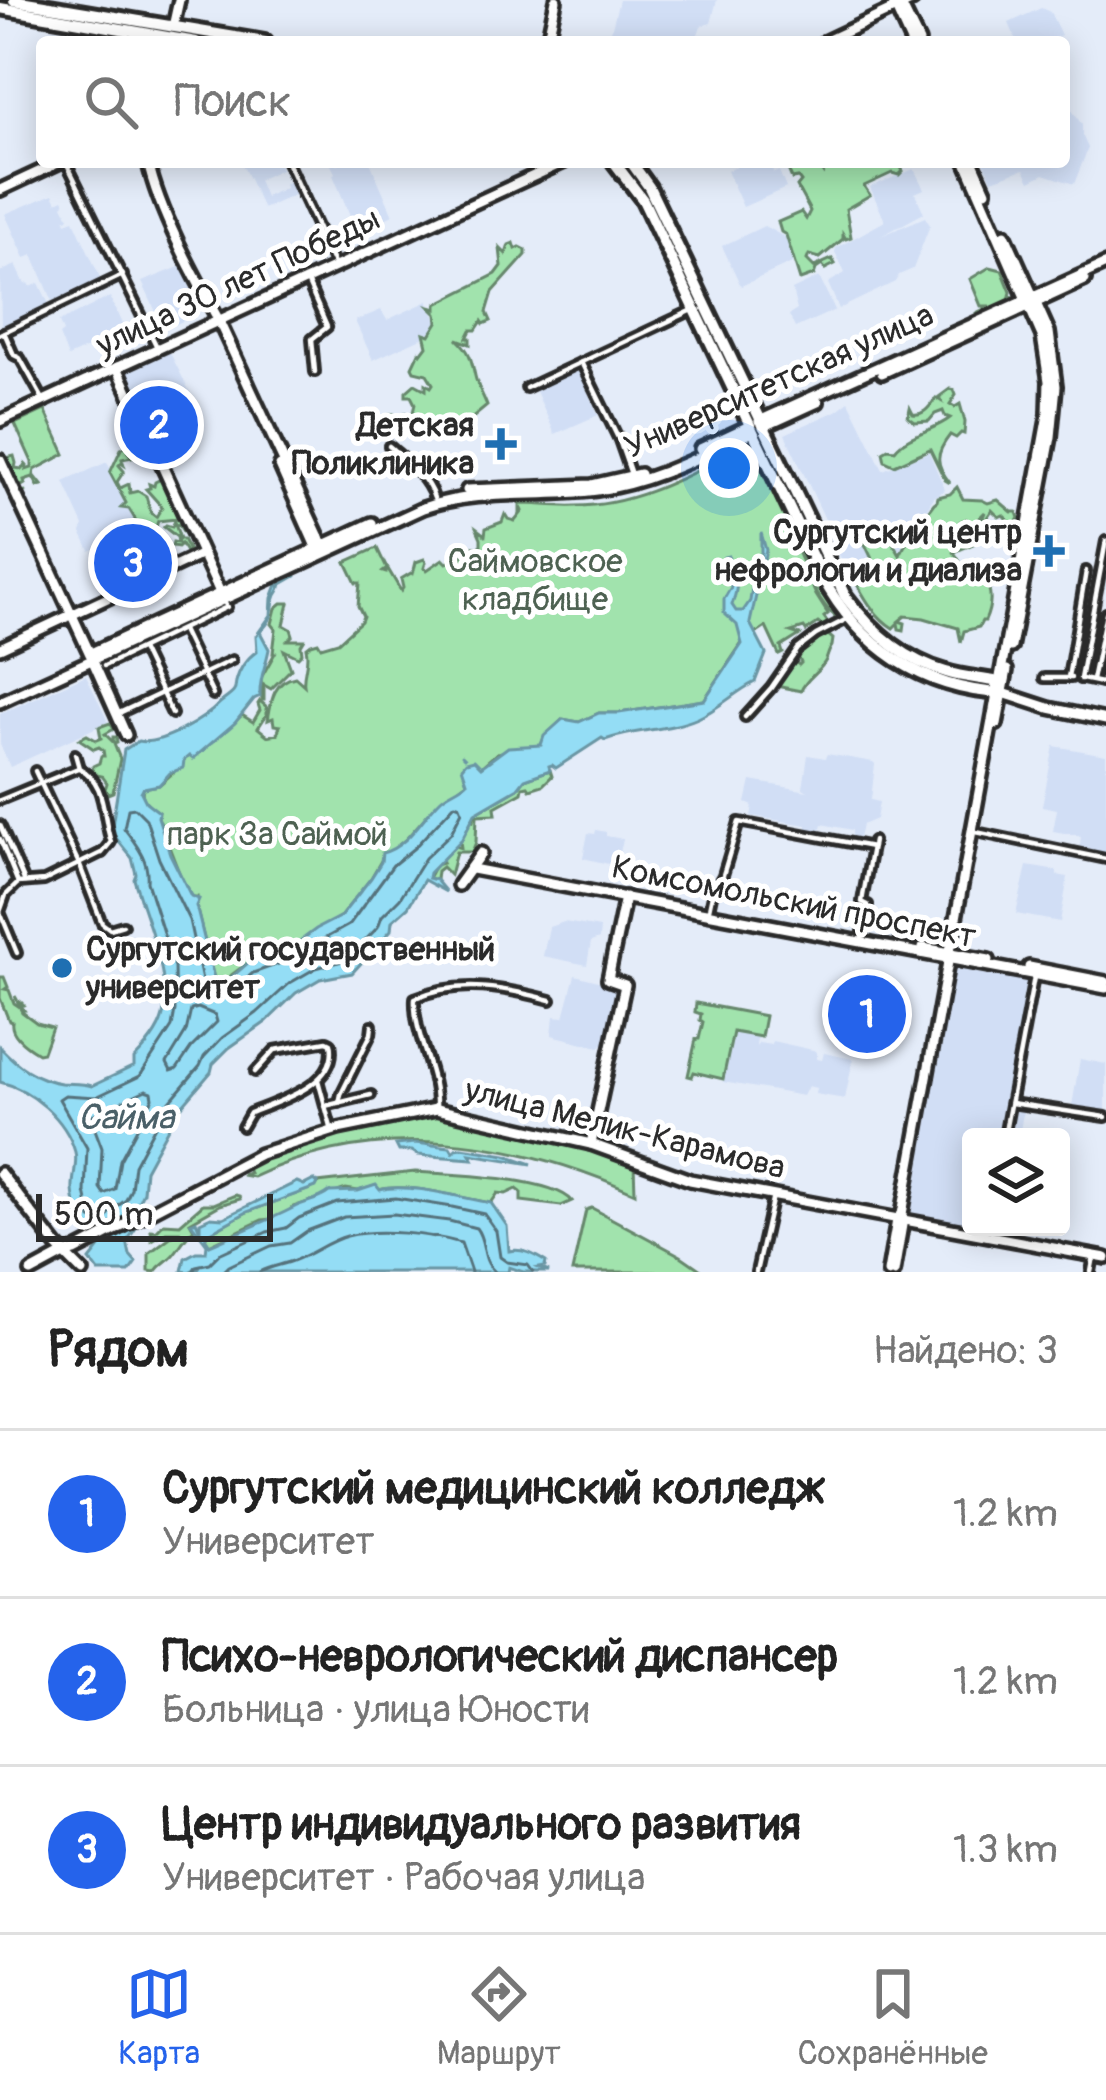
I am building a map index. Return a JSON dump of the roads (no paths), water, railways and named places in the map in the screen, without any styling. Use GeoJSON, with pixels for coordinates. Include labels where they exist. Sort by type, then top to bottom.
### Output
{"type":"FeatureCollection","features":[{"type":"Feature","properties":{"kind":"main road"},"geometry":{"type":"LineString","coordinates":[[14,0],[171,35]]}},
{"type":"Feature","properties":{"kind":"main road"},"geometry":{"type":"LineString","coordinates":[[171,35],[178,0]]}},
{"type":"Feature","properties":{"kind":"main road"},"geometry":{"type":"LineString","coordinates":[[548,36],[556,0]]}},
{"type":"Feature","properties":{"kind":"main road"},"geometry":{"type":"LineString","coordinates":[[836,36],[900,3],[913,36]]}},
{"type":"Feature","properties":{"kind":"main road"},"geometry":{"type":"LineString","coordinates":[[0,8],[171,35]]}},
{"type":"Feature","properties":{"kind":"main road"},"geometry":{"type":"LineString","coordinates":[[0,190],[50,168]]}},
{"type":"Feature","properties":{"kind":"main road"},"geometry":{"type":"LineString","coordinates":[[150,168],[321,550]]}},
{"type":"Feature","properties":{"kind":"main road","name":"улица 30 лет Победы"},"geometry":{"type":"LineString","coordinates":[[0,421],[551,168]]}},
{"type":"Feature","properties":{"kind":"main road"},"geometry":{"type":"LineString","coordinates":[[619,168],[643,200],[836,579],[863,619],[887,642],[920,662],[991,680],[999,690],[891,1272]]}},
{"type":"Feature","properties":{"kind":"main road"},"geometry":{"type":"LineString","coordinates":[[635,168],[649,187],[822,577],[848,618],[875,646],[939,682],[999,690],[1049,708],[1106,720]]}},
{"type":"Feature","properties":{"kind":"main road"},"geometry":{"type":"LineString","coordinates":[[951,956],[1055,410],[1054,357],[1048,332],[972,168]]}},
{"type":"Feature","properties":{"kind":"main road","name":"Университетская улица"},"geometry":{"type":"LineString","coordinates":[[0,699],[434,498],[477,488],[592,485],[632,477],[1106,267]]}},
{"type":"Feature","properties":{"kind":"main road"},"geometry":{"type":"LineString","coordinates":[[116,367],[223,599]]}},
{"type":"Feature","properties":{"kind":"main road","name":"Университетская улица"},"geometry":{"type":"LineString","coordinates":[[321,550],[450,499],[623,486],[674,468],[756,426]]}},
{"type":"Feature","properties":{"kind":"main road"},"geometry":{"type":"LineString","coordinates":[[0,460],[126,735]]}},
{"type":"Feature","properties":{"kind":"main road"},"geometry":{"type":"LineString","coordinates":[[0,648],[202,554]]}},
{"type":"Feature","properties":{"kind":"main road","name":"Комсомольский проспект"},"geometry":{"type":"LineString","coordinates":[[458,885],[476,862],[625,895],[1106,985]]}},
{"type":"Feature","properties":{"kind":"main road"},"geometry":{"type":"LineString","coordinates":[[591,1144],[625,985],[608,979],[625,895]]}},
{"type":"Feature","properties":{"kind":"main road","name":"Комсомольский проспект"},"geometry":{"type":"LineString","coordinates":[[625,895],[748,918]]}},
{"type":"Feature","properties":{"kind":"main road","name":"Комсомольский проспект"},"geometry":{"type":"LineString","coordinates":[[839,936],[1106,985]]}},
{"type":"Feature","properties":{"kind":"main road","name":"улица Мелик-Карамова"},"geometry":{"type":"LineString","coordinates":[[31,1272],[260,1154],[332,1131],[436,1109],[591,1144],[681,1178],[962,1227]]}},
{"type":"Feature","properties":{"kind":"main road"},"geometry":{"type":"LineString","coordinates":[[0,1173],[71,1251],[83,1272]]}},
{"type":"Feature","properties":{"kind":"main road","name":"улица Мелик-Карамова"},"geometry":{"type":"LineString","coordinates":[[1004,1236],[1100,1257]]}},
{"type":"Feature","properties":{"kind":"street"},"geometry":{"type":"LineString","coordinates":[[66,168],[157,348]]}},
{"type":"Feature","properties":{"kind":"street"},"geometry":{"type":"LineString","coordinates":[[290,168],[335,266]]}},
{"type":"Feature","properties":{"kind":"street"},"geometry":{"type":"LineString","coordinates":[[44,401],[2,333],[123,275]]}},
{"type":"Feature","properties":{"kind":"street"},"geometry":{"type":"LineString","coordinates":[[306,279],[327,327],[312,339],[315,372]]}},
{"type":"Feature","properties":{"kind":"street"},"geometry":{"type":"LineString","coordinates":[[526,388],[695,309]]}},
{"type":"Feature","properties":{"kind":"street"},"geometry":{"type":"LineString","coordinates":[[581,362],[632,477]]}},
{"type":"Feature","properties":{"kind":"street"},"geometry":{"type":"LineString","coordinates":[[389,446],[434,498]]}},
{"type":"Feature","properties":{"kind":"street"},"geometry":{"type":"LineString","coordinates":[[1080,679],[1106,541]]}},
{"type":"Feature","properties":{"kind":"street"},"geometry":{"type":"LineString","coordinates":[[1068,678],[1086,571]]}},
{"type":"Feature","properties":{"kind":"street"},"geometry":{"type":"LineString","coordinates":[[104,666],[182,628],[223,599]]}},
{"type":"Feature","properties":{"kind":"street"},"geometry":{"type":"LineString","coordinates":[[1092,680],[1106,613]]}},
{"type":"Feature","properties":{"kind":"street"},"geometry":{"type":"LineString","coordinates":[[745,717],[799,649],[848,618]]}},
{"type":"Feature","properties":{"kind":"street"},"geometry":{"type":"LineString","coordinates":[[182,628],[213,695]]}},
{"type":"Feature","properties":{"kind":"street"},"geometry":{"type":"LineString","coordinates":[[140,648],[172,714]]}},
{"type":"Feature","properties":{"kind":"street"},"geometry":{"type":"LineString","coordinates":[[117,714],[232,660]]}},
{"type":"Feature","properties":{"kind":"street"},"geometry":{"type":"LineString","coordinates":[[1044,678],[1104,684],[1106,665]]}},
{"type":"Feature","properties":{"kind":"street"},"geometry":{"type":"LineString","coordinates":[[75,754],[79,768],[94,777],[104,799],[111,842],[102,853]]}},
{"type":"Feature","properties":{"kind":"street"},"geometry":{"type":"LineString","coordinates":[[0,800],[79,768]]}},
{"type":"Feature","properties":{"kind":"street"},"geometry":{"type":"LineString","coordinates":[[34,771],[102,922],[110,929],[123,925]]}},
{"type":"Feature","properties":{"kind":"street"},"geometry":{"type":"LineString","coordinates":[[709,908],[739,822],[873,844],[862,902],[868,905],[862,937]]}},
{"type":"Feature","properties":{"kind":"street"},"geometry":{"type":"LineString","coordinates":[[0,825],[22,882]]}},
{"type":"Feature","properties":{"kind":"street"},"geometry":{"type":"LineString","coordinates":[[976,832],[1106,859]]}},
{"type":"Feature","properties":{"kind":"street"},"geometry":{"type":"LineString","coordinates":[[0,839],[22,882]]}},
{"type":"Feature","properties":{"kind":"street"},"geometry":{"type":"LineString","coordinates":[[17,953],[0,913],[6,895],[22,882],[39,883],[112,850]]}},
{"type":"Feature","properties":{"kind":"street"},"geometry":{"type":"LineString","coordinates":[[1006,1128],[1034,975]]}},
{"type":"Feature","properties":{"kind":"street"},"geometry":{"type":"LineString","coordinates":[[436,1109],[413,1003],[418,996],[472,985],[551,1000]]}},
{"type":"Feature","properties":{"kind":"street"},"geometry":{"type":"LineString","coordinates":[[339,1103],[372,1024]]}},
{"type":"Feature","properties":{"kind":"street"},"geometry":{"type":"LineString","coordinates":[[242,1127],[250,1113],[318,1080],[334,1053],[329,1042],[275,1050],[255,1072]]}},
{"type":"Feature","properties":{"kind":"street"},"geometry":{"type":"LineString","coordinates":[[318,1080],[332,1131]]}},
{"type":"Feature","properties":{"kind":"street"},"geometry":{"type":"LineString","coordinates":[[325,1106],[371,1095]]}},
{"type":"Feature","properties":{"kind":"street"},"geometry":{"type":"LineString","coordinates":[[1011,1102],[1106,1117]]}},
{"type":"Feature","properties":{"kind":"street"},"geometry":{"type":"LineString","coordinates":[[756,1272],[772,1196]]}},
{"type":"Feature","properties":{"kind":"street"},"geometry":{"type":"LineString","coordinates":[[1091,1272],[1100,1257]]}},
{"type":"Feature","properties":{"kind":"water","name":"Сайма"},"geometry":{"type":"Polygon","coordinates":[[[761,533],[766,550],[750,623],[766,654],[755,682],[687,722],[602,738],[556,768],[549,766],[550,770],[525,779],[475,813],[462,839],[429,873],[428,878],[446,892],[424,880],[408,907],[392,921],[391,930],[352,973],[320,979],[296,993],[213,1064],[176,1113],[145,1170],[143,1192],[134,1211],[118,1220],[125,1233],[136,1228],[127,1241],[136,1262],[129,1272],[99,1272],[90,1260],[105,1241],[99,1232],[83,1232],[75,1219],[76,1157],[70,1140],[46,1107],[0,1082],[0,1047],[20,1066],[43,1078],[92,1086],[134,1066],[134,1059],[160,1023],[164,994],[159,961],[132,858],[111,832],[124,750],[138,741],[182,730],[233,692],[241,669],[257,651],[256,636],[271,615],[272,598],[281,581],[271,617],[260,632],[269,649],[260,696],[193,759],[184,760],[183,768],[141,792],[159,812],[170,854],[191,896],[199,899],[196,906],[217,990],[250,961],[292,947],[341,916],[371,878],[382,853],[400,845],[441,799],[467,782],[462,767],[466,762],[474,760],[481,767],[508,747],[541,745],[563,719],[579,722],[599,713],[704,700],[742,644],[737,625],[724,613],[724,599],[731,587],[724,557],[728,556],[736,581],[732,605],[743,611],[761,563],[761,533]]]}},
{"type":"Feature","properties":{"kind":"water"},"geometry":{"type":"Polygon","coordinates":[[[396,1145],[450,1147],[453,1152],[462,1148],[506,1155],[532,1164],[470,1154],[473,1159],[418,1155],[399,1151],[396,1145]]]}},
{"type":"Feature","properties":{"kind":"water"},"geometry":{"type":"Polygon","coordinates":[[[314,1180],[316,1187],[247,1212],[205,1238],[210,1245],[329,1192],[376,1185],[380,1190],[419,1189],[491,1203],[507,1226],[509,1251],[537,1256],[546,1262],[539,1268],[549,1272],[509,1267],[508,1272],[196,1272],[200,1266],[182,1271],[185,1258],[206,1252],[207,1244],[191,1223],[196,1221],[200,1231],[200,1222],[211,1217],[223,1218],[297,1182],[304,1185],[314,1180]]]}},
{"type":"Feature","properties":{"kind":"waterway"},"geometry":{"type":"LineString","coordinates":[[282,584],[296,576]]}},
{"type":"Feature","properties":{"kind":"waterway"},"geometry":{"type":"LineString","coordinates":[[462,755],[465,758]]}},
{"type":"Feature","properties":{"kind":"place","name":"Психо-неврологический диспансер"},"geometry":{"type":"Point","coordinates":[159,425]}},
{"type":"Feature","properties":{"kind":"place","name":"Детская Поликлиника"},"geometry":{"type":"Point","coordinates":[501,444]}},
{"type":"Feature","properties":{"kind":"place","name":"Сургутский центр нефрологии и диализа"},"geometry":{"type":"Point","coordinates":[1049,551]}},
{"type":"Feature","properties":{"kind":"place","name":"Центр индивидуального развития"},"geometry":{"type":"Point","coordinates":[133,563]}},
{"type":"Feature","properties":{"kind":"place","name":"Сургутский государственный университет"},"geometry":{"type":"Point","coordinates":[62,968]}},
{"type":"Feature","properties":{"kind":"place","name":"Сургутский медицинский колледж"},"geometry":{"type":"Point","coordinates":[867,1014]}},
{"type":"Feature","properties":{"kind":"park label","name":"Саймовское кладбище"},"geometry":{"type":"Point","coordinates":[535,580]}},
{"type":"Feature","properties":{"kind":"park label","name":"парк За Саймой"},"geometry":{"type":"Point","coordinates":[277,834]}}]}
